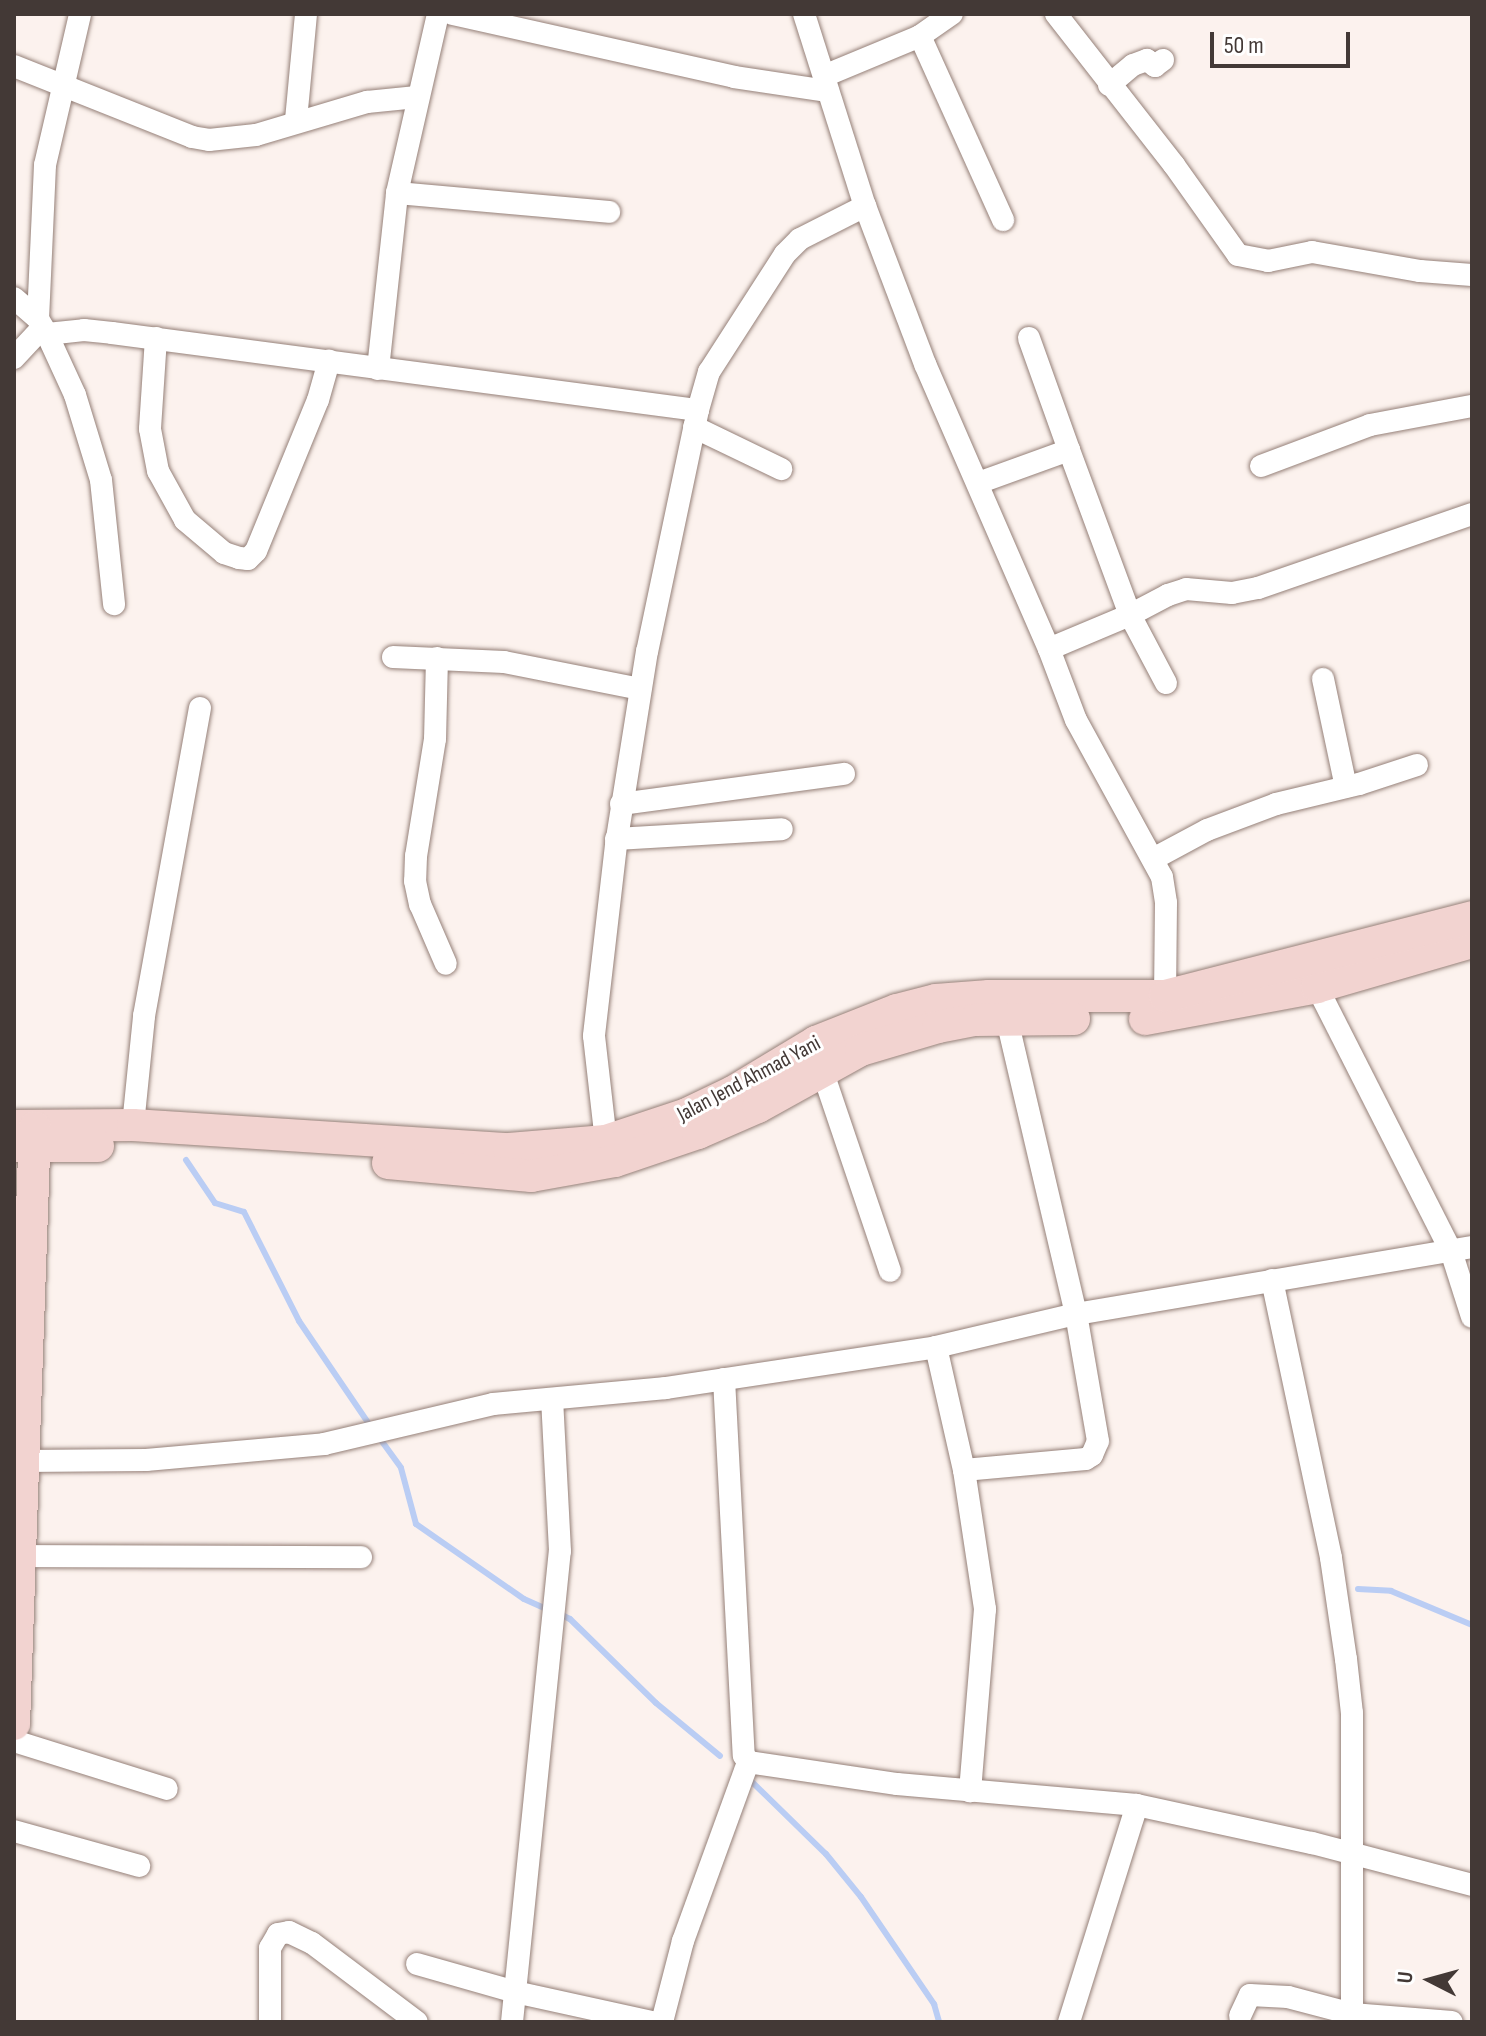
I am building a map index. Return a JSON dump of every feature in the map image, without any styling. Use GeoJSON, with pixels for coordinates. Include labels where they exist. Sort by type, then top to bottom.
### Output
{"type":"FeatureCollection","features":[{"type":"Feature","properties":{"kind":"main road","name":"Jalan Jend Ahmad Yani"},"geometry":{"type":"LineString","coordinates":[[24,1136],[531,1176],[615,1161],[662,1147],[758,1107],[822,1070],[854,1039],[867,1019],[936,1000],[989,996],[1165,996],[1472,917]]}},
{"type":"Feature","properties":{"kind":"main road","name":"Jalan Jend Ahmad Yani"},"geometry":{"type":"LineString","coordinates":[[24,1136],[133,1125],[509,1149],[606,1141],[687,1114],[733,1092],[816,1042],[1007,1019],[1134,1020],[1171,1017],[1317,987],[1472,942]]}},
{"type":"Feature","properties":{"kind":"main road"},"geometry":{"type":"LineString","coordinates":[[14,1724],[23,1461],[24,1136]]}},
{"type":"Feature","properties":{"kind":"street"},"geometry":{"type":"LineString","coordinates":[[14,358],[42,327],[42,190],[61,85],[80,14]]}},
{"type":"Feature","properties":{"kind":"street"},"geometry":{"type":"LineString","coordinates":[[296,120],[306,14]]}},
{"type":"Feature","properties":{"kind":"street"},"geometry":{"type":"LineString","coordinates":[[378,369],[397,193],[438,14]]}},
{"type":"Feature","properties":{"kind":"street"},"geometry":{"type":"LineString","coordinates":[[453,14],[703,71],[826,83],[920,36],[952,14]]}},
{"type":"Feature","properties":{"kind":"street"},"geometry":{"type":"LineString","coordinates":[[1056,14],[1174,165],[1238,255],[1268,261],[1312,252],[1420,271],[1472,275]]}},
{"type":"Feature","properties":{"kind":"street"},"geometry":{"type":"LineString","coordinates":[[811,16],[826,83],[865,206],[925,364],[1049,649],[1076,720],[1162,877],[1166,903],[1165,996]]}},
{"type":"Feature","properties":{"kind":"street"},"geometry":{"type":"LineString","coordinates":[[920,36],[1003,220]]}},
{"type":"Feature","properties":{"kind":"street"},"geometry":{"type":"LineString","coordinates":[[1109,85],[1133,65],[1147,60],[1155,66],[1163,60]]}},
{"type":"Feature","properties":{"kind":"street"},"geometry":{"type":"LineString","coordinates":[[14,66],[200,139],[256,135],[296,120],[367,102],[417,97]]}},
{"type":"Feature","properties":{"kind":"street"},"geometry":{"type":"LineString","coordinates":[[397,193],[609,212]]}},
{"type":"Feature","properties":{"kind":"street"},"geometry":{"type":"LineString","coordinates":[[606,1141],[594,1036],[616,839],[640,689],[696,418],[709,372],[785,254],[800,239],[865,206]]}},
{"type":"Feature","properties":{"kind":"street"},"geometry":{"type":"LineString","coordinates":[[14,298],[42,327],[63,362],[75,395],[101,480],[114,604]]}},
{"type":"Feature","properties":{"kind":"street"},"geometry":{"type":"LineString","coordinates":[[42,327],[156,338],[329,361],[696,418],[781,469]]}},
{"type":"Feature","properties":{"kind":"street"},"geometry":{"type":"LineString","coordinates":[[156,338],[150,429],[158,471],[185,520],[224,553],[239,558],[248,559],[256,551],[318,400],[329,361]]}},
{"type":"Feature","properties":{"kind":"street"},"geometry":{"type":"LineString","coordinates":[[1029,338],[1130,615],[1166,683]]}},
{"type":"Feature","properties":{"kind":"street"},"geometry":{"type":"LineString","coordinates":[[1261,466],[1370,425],[1472,406]]}},
{"type":"Feature","properties":{"kind":"street"},"geometry":{"type":"LineString","coordinates":[[978,483],[1069,450]]}},
{"type":"Feature","properties":{"kind":"street"},"geometry":{"type":"LineString","coordinates":[[1049,649],[1186,589],[1232,593],[1279,581],[1472,514]]}},
{"type":"Feature","properties":{"kind":"street"},"geometry":{"type":"LineString","coordinates":[[393,657],[504,662],[640,689]]}},
{"type":"Feature","properties":{"kind":"street"},"geometry":{"type":"LineString","coordinates":[[437,658],[435,739],[416,856],[415,881],[420,904],[446,964]]}},
{"type":"Feature","properties":{"kind":"street"},"geometry":{"type":"LineString","coordinates":[[1323,679],[1346,787]]}},
{"type":"Feature","properties":{"kind":"street"},"geometry":{"type":"LineString","coordinates":[[133,1125],[144,1016],[161,907],[200,708]]}},
{"type":"Feature","properties":{"kind":"street"},"geometry":{"type":"LineString","coordinates":[[1153,859],[1207,830],[1276,804],[1417,765]]}},
{"type":"Feature","properties":{"kind":"street"},"geometry":{"type":"LineString","coordinates":[[621,804],[844,774]]}},
{"type":"Feature","properties":{"kind":"street"},"geometry":{"type":"LineString","coordinates":[[616,839],[782,829]]}},
{"type":"Feature","properties":{"kind":"street"},"geometry":{"type":"LineString","coordinates":[[1317,987],[1461,1249],[1472,1317]]}},
{"type":"Feature","properties":{"kind":"street"},"geometry":{"type":"LineString","coordinates":[[964,1470],[1086,1459],[1092,1455],[1098,1441],[1076,1314],[1007,1019]]}},
{"type":"Feature","properties":{"kind":"street"},"geometry":{"type":"LineString","coordinates":[[822,1070],[890,1271]]}},
{"type":"Feature","properties":{"kind":"street"},"geometry":{"type":"LineString","coordinates":[[23,1461],[146,1460],[270,1451],[353,1440],[493,1404],[724,1379],[936,1347],[1076,1314],[1461,1249]]}},
{"type":"Feature","properties":{"kind":"street"},"geometry":{"type":"LineString","coordinates":[[1272,1280],[1331,1558],[1352,1713],[1352,2018]]}},
{"type":"Feature","properties":{"kind":"street"},"geometry":{"type":"LineString","coordinates":[[936,1347],[964,1470],[985,1609],[970,1791]]}},
{"type":"Feature","properties":{"kind":"street"},"geometry":{"type":"LineString","coordinates":[[662,2022],[683,1941],[748,1762],[744,1755],[724,1379]]}},
{"type":"Feature","properties":{"kind":"street"},"geometry":{"type":"LineString","coordinates":[[512,2022],[560,1551],[552,1399]]}},
{"type":"Feature","properties":{"kind":"street"},"geometry":{"type":"LineString","coordinates":[[18,1557],[361,1557]]}},
{"type":"Feature","properties":{"kind":"street"},"geometry":{"type":"LineString","coordinates":[[14,1741],[167,1789]]}},
{"type":"Feature","properties":{"kind":"street"},"geometry":{"type":"LineString","coordinates":[[748,1762],[897,1784],[1137,1805],[1472,1885]]}},
{"type":"Feature","properties":{"kind":"street"},"geometry":{"type":"LineString","coordinates":[[1069,2022],[1137,1805]]}},
{"type":"Feature","properties":{"kind":"street"},"geometry":{"type":"LineString","coordinates":[[14,1831],[139,1866]]}},
{"type":"Feature","properties":{"kind":"street"},"geometry":{"type":"LineString","coordinates":[[270,2022],[270,1948],[278,1934],[289,1932],[312,1943],[417,2022]]}},
{"type":"Feature","properties":{"kind":"street"},"geometry":{"type":"LineString","coordinates":[[417,1964],[515,1992],[652,2022]]}},
{"type":"Feature","properties":{"kind":"street"},"geometry":{"type":"LineString","coordinates":[[1240,2016],[1250,1995],[1288,1997],[1352,2018],[1452,2022]]}},
{"type":"Feature","properties":{"kind":"waterway"},"geometry":{"type":"LineString","coordinates":[[186,1160],[215,1203],[244,1212],[299,1321],[371,1427]]}},
{"type":"Feature","properties":{"kind":"waterway"},"geometry":{"type":"LineString","coordinates":[[378,1436],[401,1468],[416,1524],[524,1599],[549,1610]]}},
{"type":"Feature","properties":{"kind":"waterway"},"geometry":{"type":"LineString","coordinates":[[1358,1589],[1391,1591],[1472,1625]]}},
{"type":"Feature","properties":{"kind":"waterway"},"geometry":{"type":"LineString","coordinates":[[560,1614],[570,1619],[656,1703],[720,1756]]}},
{"type":"Feature","properties":{"kind":"waterway"},"geometry":{"type":"LineString","coordinates":[[747,1777],[826,1854],[861,1897],[934,2004],[939,2022]]}}]}
